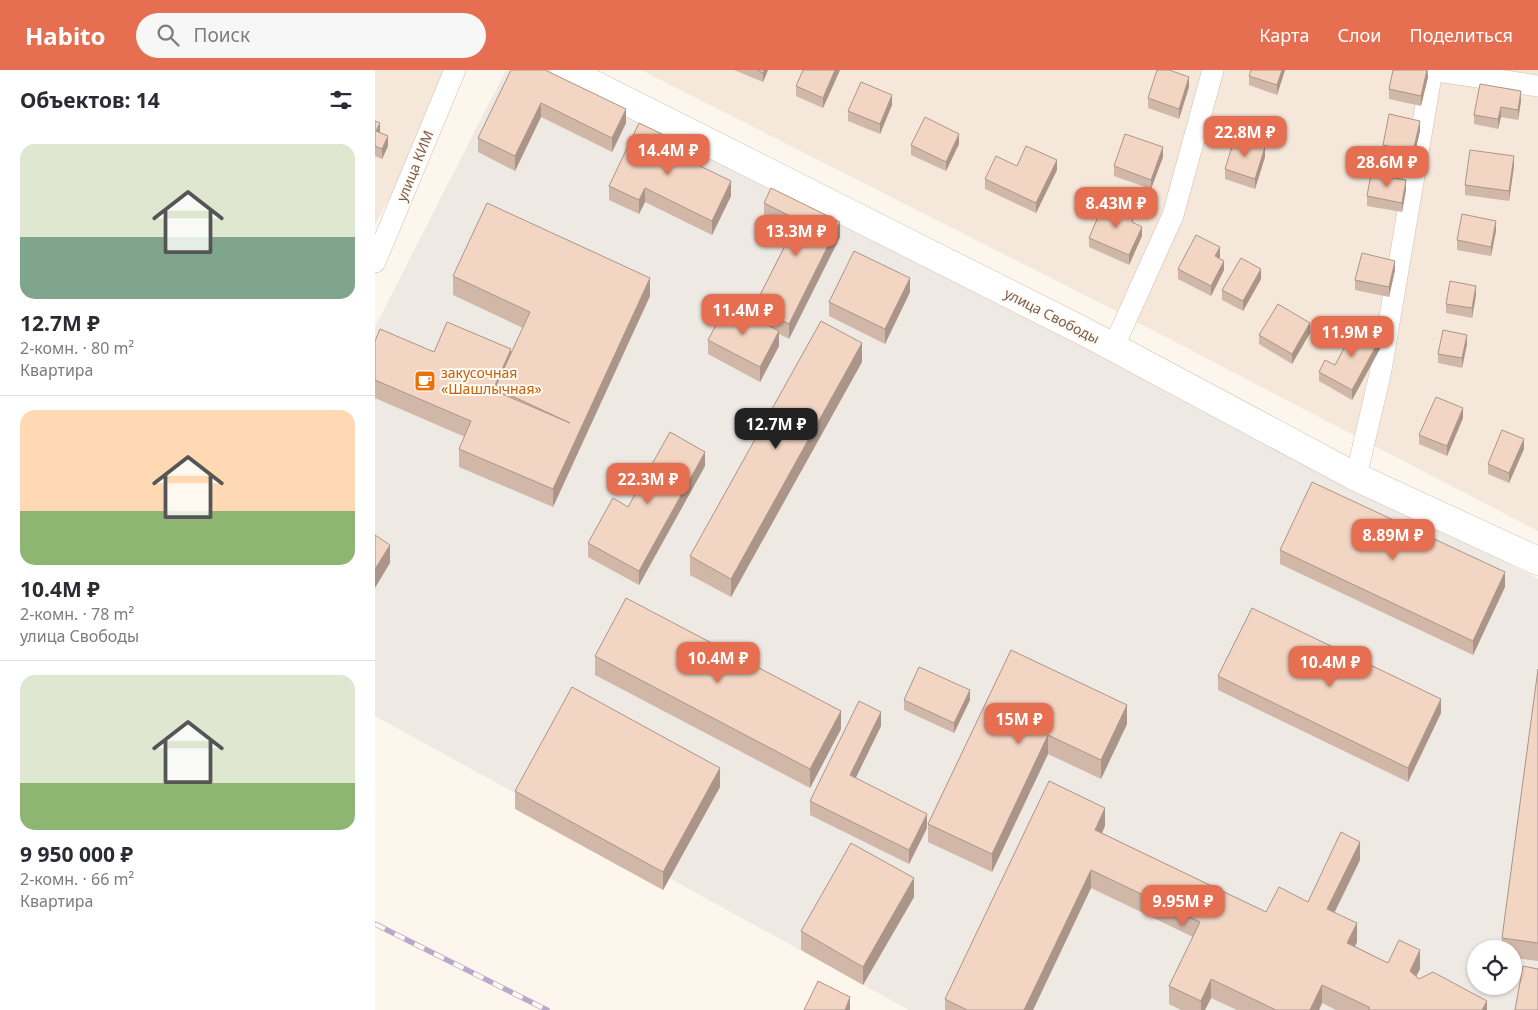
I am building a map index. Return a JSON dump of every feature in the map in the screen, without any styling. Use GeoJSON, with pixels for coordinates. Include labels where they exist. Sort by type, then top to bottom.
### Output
{"type":"FeatureCollection","features":[{"type":"Feature","properties":{"kind":"street","name":"улица КИМ"},"geometry":{"type":"LineString","coordinates":[[375,262],[455,70]]}},
{"type":"Feature","properties":{"kind":"street","name":"улица Свободы"},"geometry":{"type":"LineString","coordinates":[[565,70],[1113,348],[1356,476],[1538,561]]}},
{"type":"Feature","properties":{"kind":"street"},"geometry":{"type":"LineString","coordinates":[[1113,348],[1173,215],[1213,70]]}},
{"type":"Feature","properties":{"kind":"street"},"geometry":{"type":"LineString","coordinates":[[1356,476],[1381,370],[1432,70],[1538,86]]}},
{"type":"Feature","properties":{"kind":"shaded area"},"geometry":{"type":"Polygon","coordinates":[[[375,70],[457,70],[375,225],[375,70]]]}},
{"type":"Feature","properties":{"kind":"shaded area"},"geometry":{"type":"Polygon","coordinates":[[[506,70],[555,70],[1538,579],[1538,1010],[909,1010],[375,716],[375,327],[506,70]]]}},
{"type":"Feature","properties":{"kind":"shaded area"},"geometry":{"type":"Polygon","coordinates":[[[641,70],[1538,70],[1538,531],[1108,307],[641,70]]]}},
{"type":"Feature","properties":{"kind":"building"},"geometry":{"type":"Polygon","coordinates":[[[511,70],[545,70],[626,109],[612,138],[541,103],[515,156],[478,138],[511,70]]]}},
{"type":"Feature","properties":{"kind":"building"},"geometry":{"type":"Polygon","coordinates":[[[803,70],[835,70],[823,98],[796,86],[803,70]]]}},
{"type":"Feature","properties":{"kind":"building"},"geometry":{"type":"Polygon","coordinates":[[[1157,70],[1169,70],[1189,77],[1179,109],[1148,98],[1157,70]]]}},
{"type":"Feature","properties":{"kind":"building"},"geometry":{"type":"Polygon","coordinates":[[[1251,70],[1282,70],[1277,85],[1249,76],[1251,70]]]}},
{"type":"Feature","properties":{"kind":"building"},"geometry":{"type":"Polygon","coordinates":[[[1393,70],[1427,70],[1421,96],[1389,89],[1393,70]]]}},
{"type":"Feature","properties":{"kind":"building"},"geometry":{"type":"Polygon","coordinates":[[[861,82],[892,95],[880,124],[848,111],[861,82]]]}},
{"type":"Feature","properties":{"kind":"building"},"geometry":{"type":"Polygon","coordinates":[[[1480,84],[1521,91],[1518,110],[1501,107],[1498,119],[1474,115],[1480,84]]]}},
{"type":"Feature","properties":{"kind":"building"},"geometry":{"type":"Polygon","coordinates":[[[1389,114],[1420,121],[1413,152],[1383,145],[1389,114]]]}},
{"type":"Feature","properties":{"kind":"building"},"geometry":{"type":"Polygon","coordinates":[[[925,117],[959,134],[946,162],[911,145],[925,117]]]}},
{"type":"Feature","properties":{"kind":"building"},"geometry":{"type":"Polygon","coordinates":[[[375,121],[380,123],[376,131],[388,136],[382,149],[375,146],[375,121]]]}},
{"type":"Feature","properties":{"kind":"building"},"geometry":{"type":"Polygon","coordinates":[[[639,123],[664,135],[659,146],[731,181],[712,221],[645,188],[639,200],[609,186],[639,123]]]}},
{"type":"Feature","properties":{"kind":"building"},"geometry":{"type":"Polygon","coordinates":[[[1125,134],[1163,147],[1151,180],[1114,166],[1125,134]]]}},
{"type":"Feature","properties":{"kind":"building"},"geometry":{"type":"Polygon","coordinates":[[[1235,137],[1265,147],[1255,179],[1225,169],[1235,137]]]}},
{"type":"Feature","properties":{"kind":"building"},"geometry":{"type":"Polygon","coordinates":[[[1026,146],[1057,160],[1036,203],[985,179],[996,156],[1017,166],[1026,146]]]}},
{"type":"Feature","properties":{"kind":"building"},"geometry":{"type":"Polygon","coordinates":[[[1470,150],[1514,156],[1509,191],[1465,185],[1470,150]]]}},
{"type":"Feature","properties":{"kind":"building"},"geometry":{"type":"Polygon","coordinates":[[[1371,174],[1406,180],[1402,203],[1367,196],[1371,174]]]}},
{"type":"Feature","properties":{"kind":"building"},"geometry":{"type":"Polygon","coordinates":[[[771,188],[840,222],[789,324],[754,307],[798,220],[764,203],[771,188]]]}},
{"type":"Feature","properties":{"kind":"building"},"geometry":{"type":"Polygon","coordinates":[[[487,203],[650,278],[553,489],[459,449],[471,421],[375,380],[375,341],[380,329],[434,352],[447,322],[511,349],[493,390],[570,423],[495,388],[530,312],[453,276],[487,203]]]}},
{"type":"Feature","properties":{"kind":"building"},"geometry":{"type":"Polygon","coordinates":[[[1104,203],[1134,216],[1132,222],[1142,227],[1129,255],[1089,238],[1104,203]]]}},
{"type":"Feature","properties":{"kind":"building"},"geometry":{"type":"Polygon","coordinates":[[[1462,214],[1496,221],[1491,247],[1457,240],[1462,214]]]}},
{"type":"Feature","properties":{"kind":"building"},"geometry":{"type":"Polygon","coordinates":[[[1196,235],[1220,247],[1215,256],[1224,261],[1211,286],[1178,269],[1196,235]]]}},
{"type":"Feature","properties":{"kind":"building"},"geometry":{"type":"Polygon","coordinates":[[[854,251],[910,278],[885,329],[829,302],[854,251]]]}},
{"type":"Feature","properties":{"kind":"building"},"geometry":{"type":"Polygon","coordinates":[[[1362,253],[1395,261],[1389,287],[1355,280],[1362,253]]]}},
{"type":"Feature","properties":{"kind":"building"},"geometry":{"type":"Polygon","coordinates":[[[1241,258],[1261,269],[1243,301],[1222,290],[1241,258]]]}},
{"type":"Feature","properties":{"kind":"building"},"geometry":{"type":"Polygon","coordinates":[[[1450,281],[1476,286],[1472,308],[1446,304],[1450,281]]]}},
{"type":"Feature","properties":{"kind":"building"},"geometry":{"type":"Polygon","coordinates":[[[727,304],[779,331],[760,367],[708,340],[727,304]]]}},
{"type":"Feature","properties":{"kind":"building"},"geometry":{"type":"Polygon","coordinates":[[[1278,304],[1310,323],[1292,354],[1259,335],[1278,304]]]}},
{"type":"Feature","properties":{"kind":"building"},"geometry":{"type":"Polygon","coordinates":[[[821,321],[862,343],[731,579],[690,556],[821,321]]]}},
{"type":"Feature","properties":{"kind":"building"},"geometry":{"type":"Polygon","coordinates":[[[1357,324],[1381,337],[1352,390],[1319,372],[1325,360],[1335,365],[1357,324]]]}},
{"type":"Feature","properties":{"kind":"building"},"geometry":{"type":"Polygon","coordinates":[[[1443,330],[1467,335],[1462,358],[1438,354],[1443,330]]]}},
{"type":"Feature","properties":{"kind":"building"},"geometry":{"type":"Polygon","coordinates":[[[1436,397],[1463,408],[1447,446],[1419,435],[1436,397]]]}},
{"type":"Feature","properties":{"kind":"building"},"geometry":{"type":"Polygon","coordinates":[[[1502,430],[1524,439],[1509,473],[1488,464],[1502,430]]]}},
{"type":"Feature","properties":{"kind":"building"},"geometry":{"type":"Polygon","coordinates":[[[670,432],[705,452],[639,571],[588,543],[613,498],[628,507],[670,432]]]}},
{"type":"Feature","properties":{"kind":"building"},"geometry":{"type":"Polygon","coordinates":[[[1312,482],[1505,572],[1473,641],[1280,550],[1312,482]]]}},
{"type":"Feature","properties":{"kind":"building"},"geometry":{"type":"Polygon","coordinates":[[[375,535],[390,545],[375,569],[375,535]]]}},
{"type":"Feature","properties":{"kind":"building"},"geometry":{"type":"Polygon","coordinates":[[[626,598],[841,711],[810,769],[595,656],[626,598]]]}},
{"type":"Feature","properties":{"kind":"building"},"geometry":{"type":"Polygon","coordinates":[[[1252,608],[1441,699],[1408,768],[1218,676],[1252,608]]]}},
{"type":"Feature","properties":{"kind":"building"},"geometry":{"type":"Polygon","coordinates":[[[1011,650],[1127,705],[1101,760],[1048,735],[992,854],[928,824],[1011,650]]]}},
{"type":"Feature","properties":{"kind":"building"},"geometry":{"type":"Polygon","coordinates":[[[919,667],[970,690],[954,723],[904,700],[919,667]]]}},
{"type":"Feature","properties":{"kind":"building"},"geometry":{"type":"Polygon","coordinates":[[[1538,669],[1538,943],[1502,938],[1538,669]]]}},
{"type":"Feature","properties":{"kind":"building"},"geometry":{"type":"Polygon","coordinates":[[[572,687],[720,768],[663,872],[515,791],[572,687]]]}},
{"type":"Feature","properties":{"kind":"building"},"geometry":{"type":"Polygon","coordinates":[[[859,701],[881,712],[850,775],[927,814],[909,850],[810,801],[859,701]]]}},
{"type":"Feature","properties":{"kind":"building"},"geometry":{"type":"Polygon","coordinates":[[[1049,781],[1105,808],[1095,830],[1266,912],[1279,887],[1308,902],[1341,832],[1360,842],[1327,909],[1357,923],[1347,943],[1388,963],[1399,940],[1420,950],[1410,971],[1419,979],[1433,972],[1467,990],[1467,995],[1476,995],[1487,1001],[1482,1010],[1369,1010],[1369,1007],[1322,985],[1310,1010],[1276,1010],[1211,979],[1201,1001],[1169,986],[1200,922],[1091,870],[1024,1010],[967,1010],[945,999],[1049,781]]]}},
{"type":"Feature","properties":{"kind":"building"},"geometry":{"type":"Polygon","coordinates":[[[851,843],[914,878],[863,967],[801,931],[851,843]]]}},
{"type":"Feature","properties":{"kind":"building"},"geometry":{"type":"Polygon","coordinates":[[[1523,966],[1538,969],[1538,1010],[1515,1010],[1518,995],[1522,995],[1523,966]]]}},
{"type":"Feature","properties":{"kind":"building"},"geometry":{"type":"Polygon","coordinates":[[[818,981],[850,997],[845,1010],[804,1010],[818,981]]]}},
{"type":"Feature","properties":{"kind":"railway"},"geometry":{"type":"LineString","coordinates":[[375,924],[547,1010]]}},
{"type":"Feature","properties":{"kind":"place","name":"закусочная «Шашлычная»"},"geometry":{"type":"Point","coordinates":[425,381]}}]}
